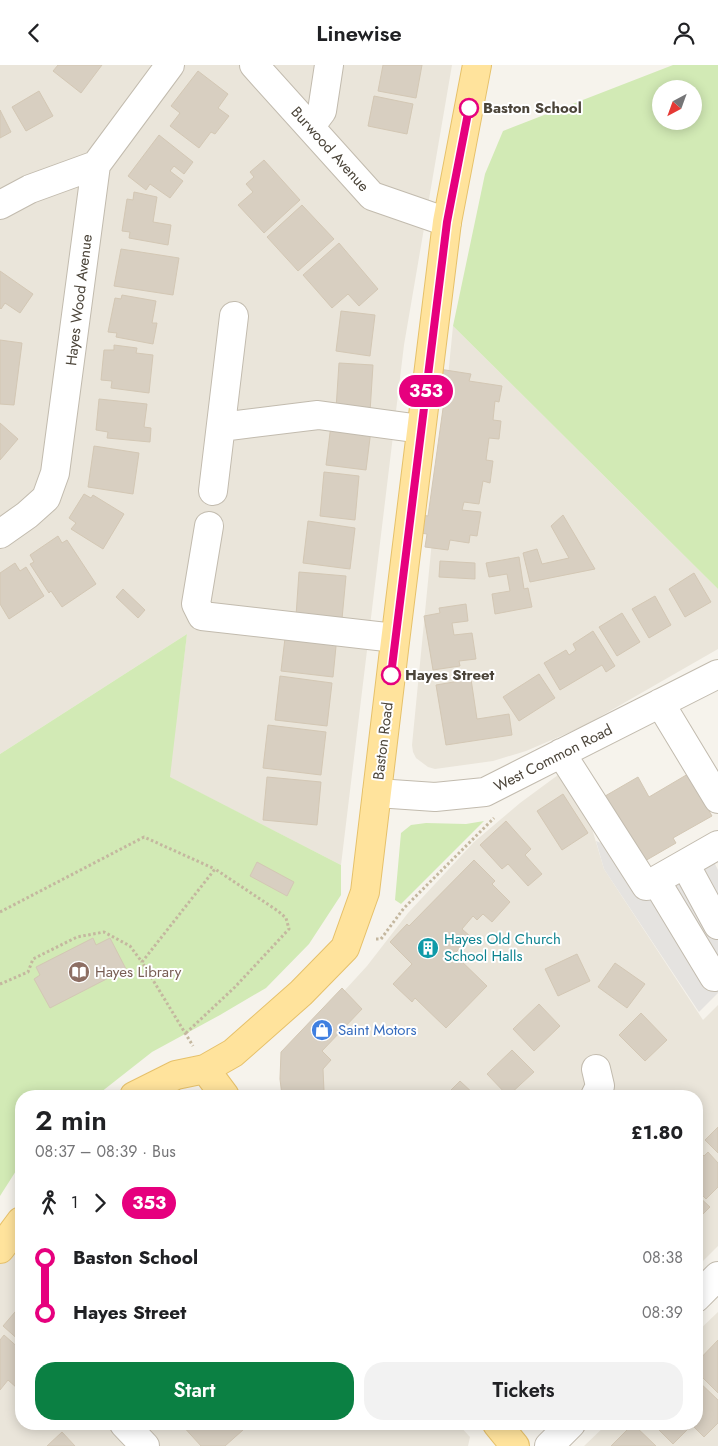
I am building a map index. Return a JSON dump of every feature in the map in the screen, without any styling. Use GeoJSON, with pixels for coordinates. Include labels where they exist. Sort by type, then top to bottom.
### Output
{"type":"FeatureCollection","features":[{"type":"Feature","properties":{"kind":"main road","name":"Baston Road"},"geometry":{"type":"LineString","coordinates":[[377,793],[447,222],[477,65]]}},
{"type":"Feature","properties":{"kind":"main road"},"geometry":{"type":"LineString","coordinates":[[146,1090],[176,1075],[205,1069],[233,1053],[301,993],[344,948],[365,892],[377,793]]}},
{"type":"Feature","properties":{"kind":"main road"},"geometry":{"type":"LineString","coordinates":[[205,1069],[221,1090]]}},
{"type":"Feature","properties":{"kind":"main road"},"geometry":{"type":"LineString","coordinates":[[0,1249],[15,1229]]}},
{"type":"Feature","properties":{"kind":"main road"},"geometry":{"type":"LineString","coordinates":[[501,1430],[515,1446]]}},
{"type":"Feature","properties":{"kind":"street","name":"Hayes Wood Avenue"},"geometry":{"type":"LineString","coordinates":[[0,535],[46,498],[55,473],[96,165],[170,65]]}},
{"type":"Feature","properties":{"kind":"street","name":"Burwood Avenue"},"geometry":{"type":"LineString","coordinates":[[254,65],[372,195],[447,222]]}},
{"type":"Feature","properties":{"kind":"street"},"geometry":{"type":"LineString","coordinates":[[310,127],[322,111],[328,65]]}},
{"type":"Feature","properties":{"kind":"street"},"geometry":{"type":"LineString","coordinates":[[0,205],[30,189],[96,165]]}},
{"type":"Feature","properties":{"kind":"street"},"geometry":{"type":"LineString","coordinates":[[213,491],[234,316]]}},
{"type":"Feature","properties":{"kind":"street"},"geometry":{"type":"LineString","coordinates":[[221,427],[318,415],[421,429]]}},
{"type":"Feature","properties":{"kind":"street"},"geometry":{"type":"LineString","coordinates":[[209,526],[196,604],[202,616],[395,638]]}},
{"type":"Feature","properties":{"kind":"street","name":"West Common Road"},"geometry":{"type":"LineString","coordinates":[[377,793],[435,797],[485,792],[718,674]]}},
{"type":"Feature","properties":{"kind":"street"},"geometry":{"type":"LineString","coordinates":[[660,703],[718,799]]}},
{"type":"Feature","properties":{"kind":"street"},"geometry":{"type":"LineString","coordinates":[[561,753],[646,886],[718,845]]}},
{"type":"Feature","properties":{"kind":"street"},"geometry":{"type":"LineString","coordinates":[[685,864],[718,925]]}},
{"type":"Feature","properties":{"kind":"street"},"geometry":{"type":"LineString","coordinates":[[656,881],[714,977],[718,973]]}},
{"type":"Feature","properties":{"kind":"street"},"geometry":{"type":"LineString","coordinates":[[596,1069],[600,1086],[598,1090]]}},
{"type":"Feature","properties":{"kind":"street"},"geometry":{"type":"LineString","coordinates":[[703,1291],[718,1276]]}},
{"type":"Feature","properties":{"kind":"street"},"geometry":{"type":"LineString","coordinates":[[130,1430],[145,1446]]}},
{"type":"Feature","properties":{"kind":"street"},"geometry":{"type":"LineString","coordinates":[[549,1446],[565,1430]]}},
{"type":"Feature","properties":{"kind":"path"},"geometry":{"type":"LineString","coordinates":[[348,938],[381,939],[404,908],[494,817]]}},
{"type":"Feature","properties":{"kind":"path"},"geometry":{"type":"LineString","coordinates":[[0,912],[144,837],[215,869],[278,911],[286,918],[289,929],[234,987],[186,1033]]}},
{"type":"Feature","properties":{"kind":"path"},"geometry":{"type":"LineString","coordinates":[[142,962],[215,869]]}},
{"type":"Feature","properties":{"kind":"path"},"geometry":{"type":"LineString","coordinates":[[0,984],[28,972],[33,959],[77,937],[104,932],[130,946],[142,962],[186,1033],[205,1069]]}},
{"type":"Feature","properties":{"kind":"shaded area"},"geometry":{"type":"Polygon","coordinates":[[[0,65],[452,65],[404,345],[341,865],[169,777],[187,634],[0,754],[0,65]]]}},
{"type":"Feature","properties":{"kind":"shaded area"},"geometry":{"type":"Polygon","coordinates":[[[453,326],[718,589],[718,649],[582,727],[526,751],[493,761],[435,769],[428,767],[416,758],[412,745],[453,326]]]}},
{"type":"Feature","properties":{"kind":"shaded area"},"geometry":{"type":"Polygon","coordinates":[[[558,775],[590,822],[604,869],[703,1020],[718,1005],[718,1246],[703,1261],[703,1090],[284,1090],[282,1070],[290,1044],[367,966],[408,913],[474,842],[520,803],[558,775]]]}},
{"type":"Feature","properties":{"kind":"shaded area"},"geometry":{"type":"Polygon","coordinates":[[[596,841],[614,848],[648,898],[712,858],[718,870],[718,993],[699,1012],[604,869],[596,841]]]}},
{"type":"Feature","properties":{"kind":"shaded area"},"geometry":{"type":"Polygon","coordinates":[[[15,1239],[15,1430],[464,1430],[470,1437],[468,1446],[0,1446],[0,1260],[15,1239]]]}},
{"type":"Feature","properties":{"kind":"shaded area"},"geometry":{"type":"Polygon","coordinates":[[[718,1312],[718,1446],[584,1446],[601,1430],[703,1430],[703,1326],[718,1312]]]}},
{"type":"Feature","properties":{"kind":"green space"},"geometry":{"type":"Polygon","coordinates":[[[673,65],[718,65],[718,589],[453,326],[485,174],[503,131],[673,65]]]}},
{"type":"Feature","properties":{"kind":"green space"},"geometry":{"type":"Polygon","coordinates":[[[187,634],[170,777],[341,865],[341,895],[309,944],[266,988],[152,1052],[104,1090],[15,1090],[15,1172],[0,1196],[0,754],[187,634]]]}},
{"type":"Feature","properties":{"kind":"green space"},"geometry":{"type":"Polygon","coordinates":[[[484,821],[401,904],[395,900],[401,833],[411,825],[426,823],[466,824],[484,821]]]}},
{"type":"Feature","properties":{"kind":"building"},"geometry":{"type":"Polygon","coordinates":[[[58,65],[102,65],[81,93],[53,71],[58,65]]]}},
{"type":"Feature","properties":{"kind":"building"},"geometry":{"type":"Polygon","coordinates":[[[383,65],[422,65],[416,98],[378,91],[383,65]]]}},
{"type":"Feature","properties":{"kind":"building"},"geometry":{"type":"Polygon","coordinates":[[[198,71],[228,94],[218,108],[229,116],[215,134],[211,132],[199,148],[170,126],[180,113],[171,106],[198,71]]]}},
{"type":"Feature","properties":{"kind":"building"},"geometry":{"type":"Polygon","coordinates":[[[39,91],[53,116],[26,131],[12,107],[39,91]]]}},
{"type":"Feature","properties":{"kind":"building"},"geometry":{"type":"Polygon","coordinates":[[[374,96],[413,104],[407,134],[368,126],[374,96]]]}},
{"type":"Feature","properties":{"kind":"building"},"geometry":{"type":"Polygon","coordinates":[[[0,110],[11,132],[0,138],[0,110]]]}},
{"type":"Feature","properties":{"kind":"building"},"geometry":{"type":"Polygon","coordinates":[[[159,135],[193,162],[184,174],[174,166],[170,171],[183,181],[170,198],[150,184],[146,190],[128,176],[159,135]]]}},
{"type":"Feature","properties":{"kind":"building"},"geometry":{"type":"Polygon","coordinates":[[[264,160],[300,200],[264,233],[238,205],[253,192],[246,184],[254,177],[250,172],[264,160]]]}},
{"type":"Feature","properties":{"kind":"building"},"geometry":{"type":"Polygon","coordinates":[[[134,192],[157,197],[153,222],[171,225],[168,245],[129,238],[130,232],[122,231],[127,199],[133,200],[134,192]]]}},
{"type":"Feature","properties":{"kind":"building"},"geometry":{"type":"Polygon","coordinates":[[[302,205],[334,239],[298,271],[267,237],[302,205]]]}},
{"type":"Feature","properties":{"kind":"building"},"geometry":{"type":"Polygon","coordinates":[[[339,243],[378,289],[359,306],[348,294],[332,308],[303,275],[339,243]]]}},
{"type":"Feature","properties":{"kind":"building"},"geometry":{"type":"Polygon","coordinates":[[[121,249],[179,258],[173,295],[114,286],[121,249]]]}},
{"type":"Feature","properties":{"kind":"building"},"geometry":{"type":"Polygon","coordinates":[[[0,271],[33,294],[20,313],[5,303],[0,308],[0,271]]]}},
{"type":"Feature","properties":{"kind":"building"},"geometry":{"type":"Polygon","coordinates":[[[122,295],[156,301],[152,323],[157,323],[153,344],[116,337],[117,333],[108,332],[115,298],[121,299],[122,295]]]}},
{"type":"Feature","properties":{"kind":"building"},"geometry":{"type":"Polygon","coordinates":[[[341,311],[375,315],[370,356],[336,351],[341,311]]]}},
{"type":"Feature","properties":{"kind":"building"},"geometry":{"type":"Polygon","coordinates":[[[0,340],[22,343],[14,405],[0,404],[0,340]]]}},
{"type":"Feature","properties":{"kind":"building"},"geometry":{"type":"Polygon","coordinates":[[[114,345],[137,348],[136,353],[153,355],[149,393],[111,388],[112,381],[101,380],[104,350],[114,350],[114,345]]]}},
{"type":"Feature","properties":{"kind":"building"},"geometry":{"type":"Polygon","coordinates":[[[339,363],[373,365],[370,412],[336,409],[339,363]]]}},
{"type":"Feature","properties":{"kind":"building"},"geometry":{"type":"Polygon","coordinates":[[[439,369],[471,374],[469,381],[502,386],[499,402],[495,401],[493,420],[501,421],[499,439],[489,438],[486,460],[493,461],[490,483],[483,481],[479,504],[464,502],[462,510],[481,512],[477,536],[470,535],[469,543],[450,540],[448,550],[425,547],[427,534],[420,533],[422,515],[428,516],[446,387],[437,385],[439,369]]]}},
{"type":"Feature","properties":{"kind":"building"},"geometry":{"type":"Polygon","coordinates":[[[99,399],[147,404],[144,427],[151,428],[150,442],[107,438],[108,432],[96,430],[99,399]]]}},
{"type":"Feature","properties":{"kind":"building"},"geometry":{"type":"Polygon","coordinates":[[[0,423],[18,439],[0,460],[0,423]]]}},
{"type":"Feature","properties":{"kind":"building"},"geometry":{"type":"Polygon","coordinates":[[[331,425],[371,430],[366,470],[326,465],[331,425]]]}},
{"type":"Feature","properties":{"kind":"building"},"geometry":{"type":"Polygon","coordinates":[[[94,446],[139,453],[133,494],[88,487],[94,446]]]}},
{"type":"Feature","properties":{"kind":"building"},"geometry":{"type":"Polygon","coordinates":[[[324,472],[359,476],[355,520],[320,516],[324,472]]]}},
{"type":"Feature","properties":{"kind":"building"},"geometry":{"type":"Polygon","coordinates":[[[84,494],[91,498],[93,495],[124,514],[103,549],[71,529],[76,523],[69,518],[84,494]]]}},
{"type":"Feature","properties":{"kind":"building"},"geometry":{"type":"Polygon","coordinates":[[[563,515],[595,569],[530,582],[523,553],[537,549],[542,564],[569,558],[551,526],[563,515]]]}},
{"type":"Feature","properties":{"kind":"building"},"geometry":{"type":"Polygon","coordinates":[[[308,521],[355,528],[350,569],[303,563],[308,521]]]}},
{"type":"Feature","properties":{"kind":"building"},"geometry":{"type":"Polygon","coordinates":[[[58,536],[62,543],[67,540],[96,584],[62,607],[51,591],[49,593],[30,564],[34,562],[30,555],[58,536]]]}},
{"type":"Feature","properties":{"kind":"building"},"geometry":{"type":"Polygon","coordinates":[[[519,557],[524,589],[528,588],[532,607],[495,614],[492,594],[510,591],[507,574],[489,577],[486,563],[519,557]]]}},
{"type":"Feature","properties":{"kind":"building"},"geometry":{"type":"Polygon","coordinates":[[[440,561],[475,563],[475,579],[439,577],[440,561]]]}},
{"type":"Feature","properties":{"kind":"building"},"geometry":{"type":"Polygon","coordinates":[[[15,563],[20,571],[26,567],[44,596],[9,619],[0,604],[0,573],[15,563]]]}},
{"type":"Feature","properties":{"kind":"building"},"geometry":{"type":"Polygon","coordinates":[[[299,572],[346,576],[342,619],[296,616],[299,572]]]}},
{"type":"Feature","properties":{"kind":"building"},"geometry":{"type":"Polygon","coordinates":[[[694,573],[711,602],[685,617],[669,589],[694,573]]]}},
{"type":"Feature","properties":{"kind":"building"},"geometry":{"type":"Polygon","coordinates":[[[123,589],[145,610],[138,618],[116,597],[123,589]]]}},
{"type":"Feature","properties":{"kind":"building"},"geometry":{"type":"Polygon","coordinates":[[[655,596],[671,625],[649,638],[632,609],[655,596]]]}},
{"type":"Feature","properties":{"kind":"building"},"geometry":{"type":"Polygon","coordinates":[[[466,604],[468,621],[452,623],[454,635],[472,633],[476,659],[459,661],[460,666],[433,670],[424,616],[440,613],[439,608],[466,604]]]}},
{"type":"Feature","properties":{"kind":"building"},"geometry":{"type":"Polygon","coordinates":[[[622,613],[640,642],[617,656],[599,627],[622,613]]]}},
{"type":"Feature","properties":{"kind":"building"},"geometry":{"type":"Polygon","coordinates":[[[286,630],[337,636],[333,677],[281,671],[286,630]]]}},
{"type":"Feature","properties":{"kind":"building"},"geometry":{"type":"Polygon","coordinates":[[[593,631],[615,666],[606,672],[602,665],[560,690],[544,663],[566,650],[569,655],[576,650],[573,644],[593,631]]]}},
{"type":"Feature","properties":{"kind":"building"},"geometry":{"type":"Polygon","coordinates":[[[539,674],[555,698],[519,721],[503,697],[539,674]]]}},
{"type":"Feature","properties":{"kind":"building"},"geometry":{"type":"Polygon","coordinates":[[[280,676],[332,683],[327,726],[275,720],[280,676]]]}},
{"type":"Feature","properties":{"kind":"building"},"geometry":{"type":"Polygon","coordinates":[[[471,679],[477,719],[509,714],[512,735],[446,745],[436,685],[471,679]]]}},
{"type":"Feature","properties":{"kind":"building"},"geometry":{"type":"Polygon","coordinates":[[[268,725],[326,732],[321,775],[263,768],[268,725]]]}},
{"type":"Feature","properties":{"kind":"building"},"geometry":{"type":"Polygon","coordinates":[[[688,774],[712,816],[673,838],[676,843],[638,865],[600,799],[638,777],[649,797],[688,774]]]}},
{"type":"Feature","properties":{"kind":"building"},"geometry":{"type":"Polygon","coordinates":[[[267,777],[321,782],[317,825],[263,820],[267,777]]]}},
{"type":"Feature","properties":{"kind":"building"},"geometry":{"type":"Polygon","coordinates":[[[563,794],[588,833],[562,850],[537,811],[563,794]]]}},
{"type":"Feature","properties":{"kind":"building"},"geometry":{"type":"Polygon","coordinates":[[[506,821],[531,849],[525,855],[542,874],[528,886],[508,864],[502,869],[480,845],[506,821]]]}},
{"type":"Feature","properties":{"kind":"building","name":"Hayes Old Church School Halls"},"geometry":{"type":"Polygon","coordinates":[[[474,860],[495,881],[492,884],[510,902],[492,922],[483,914],[477,920],[473,916],[462,929],[471,937],[454,954],[487,986],[446,1028],[415,998],[412,1002],[393,984],[412,964],[390,942],[407,924],[409,926],[474,860]]]}},
{"type":"Feature","properties":{"kind":"building"},"geometry":{"type":"Polygon","coordinates":[[[257,862],[294,882],[287,896],[250,876],[257,862]]]}},
{"type":"Feature","properties":{"kind":"building","name":"Hayes Library"},"geometry":{"type":"Polygon","coordinates":[[[93,938],[96,945],[110,938],[126,969],[50,1008],[34,979],[40,975],[36,967],[93,938]]]}},
{"type":"Feature","properties":{"kind":"building"},"geometry":{"type":"Polygon","coordinates":[[[577,954],[590,981],[558,996],[545,969],[577,954]]]}},
{"type":"Feature","properties":{"kind":"building"},"geometry":{"type":"Polygon","coordinates":[[[615,963],[645,984],[627,1008],[598,987],[615,963]]]}},
{"type":"Feature","properties":{"kind":"building","name":"Saint Motors"},"geometry":{"type":"Polygon","coordinates":[[[342,988],[362,1009],[322,1051],[331,1060],[323,1069],[324,1090],[281,1090],[281,1052],[342,988]]]}},
{"type":"Feature","properties":{"kind":"building"},"geometry":{"type":"Polygon","coordinates":[[[539,1004],[560,1026],[534,1051],[513,1029],[539,1004]]]}},
{"type":"Feature","properties":{"kind":"building"},"geometry":{"type":"Polygon","coordinates":[[[641,1013],[667,1040],[645,1061],[619,1035],[641,1013]]]}},
{"type":"Feature","properties":{"kind":"building"},"geometry":{"type":"Polygon","coordinates":[[[512,1050],[534,1072],[514,1090],[502,1090],[487,1074],[512,1050]]]}},
{"type":"Feature","properties":{"kind":"building"},"geometry":{"type":"Polygon","coordinates":[[[460,1081],[470,1090],[451,1090],[460,1081]]]}},
{"type":"Feature","properties":{"kind":"building"},"geometry":{"type":"Polygon","coordinates":[[[718,1127],[718,1153],[705,1140],[718,1127]]]}},
{"type":"Feature","properties":{"kind":"building"},"geometry":{"type":"Polygon","coordinates":[[[708,1152],[718,1163],[718,1187],[706,1199],[703,1196],[704,1156],[708,1152]]]}},
{"type":"Feature","properties":{"kind":"building"},"geometry":{"type":"Polygon","coordinates":[[[703,1200],[710,1207],[703,1214],[703,1200]]]}},
{"type":"Feature","properties":{"kind":"building"},"geometry":{"type":"Polygon","coordinates":[[[15,1312],[15,1337],[3,1326],[15,1312]]]}},
{"type":"Feature","properties":{"kind":"building"},"geometry":{"type":"Polygon","coordinates":[[[4,1335],[15,1345],[15,1386],[8,1380],[0,1390],[0,1340],[4,1335]]]}},
{"type":"Feature","properties":{"kind":"building"},"geometry":{"type":"Polygon","coordinates":[[[718,1340],[718,1393],[703,1378],[703,1356],[718,1340]]]}},
{"type":"Feature","properties":{"kind":"building"},"geometry":{"type":"Polygon","coordinates":[[[703,1386],[718,1400],[718,1423],[704,1437],[697,1430],[703,1430],[703,1386]]]}},
{"type":"Feature","properties":{"kind":"building"},"geometry":{"type":"Polygon","coordinates":[[[186,1430],[243,1430],[225,1446],[201,1446],[186,1430]]]}},
{"type":"Feature","properties":{"kind":"building"},"geometry":{"type":"Polygon","coordinates":[[[627,1430],[639,1430],[656,1446],[611,1446],[627,1430]]]}},
{"type":"Feature","properties":{"kind":"building"},"geometry":{"type":"Polygon","coordinates":[[[659,1430],[687,1430],[673,1444],[659,1430]]]}},
{"type":"Feature","properties":{"kind":"building"},"geometry":{"type":"Polygon","coordinates":[[[62,1432],[75,1446],[47,1446],[62,1432]]]}},
{"type":"Feature","properties":{"kind":"bus line","name":"353"},"geometry":{"type":"LineString","coordinates":[[391,675],[447,222],[469,108]]}},
{"type":"Feature","properties":{"kind":"place","name":"Baston School"},"geometry":{"type":"Point","coordinates":[469,108]}},
{"type":"Feature","properties":{"kind":"place","name":"Hayes Street"},"geometry":{"type":"Point","coordinates":[391,675]}},
{"type":"Feature","properties":{"kind":"place","name":"Hayes Old Church School Halls"},"geometry":{"type":"Point","coordinates":[428,948]}},
{"type":"Feature","properties":{"kind":"place","name":"Hayes Library"},"geometry":{"type":"Point","coordinates":[79,972]}},
{"type":"Feature","properties":{"kind":"place","name":"Saint Motors"},"geometry":{"type":"Point","coordinates":[322,1030]}}]}
